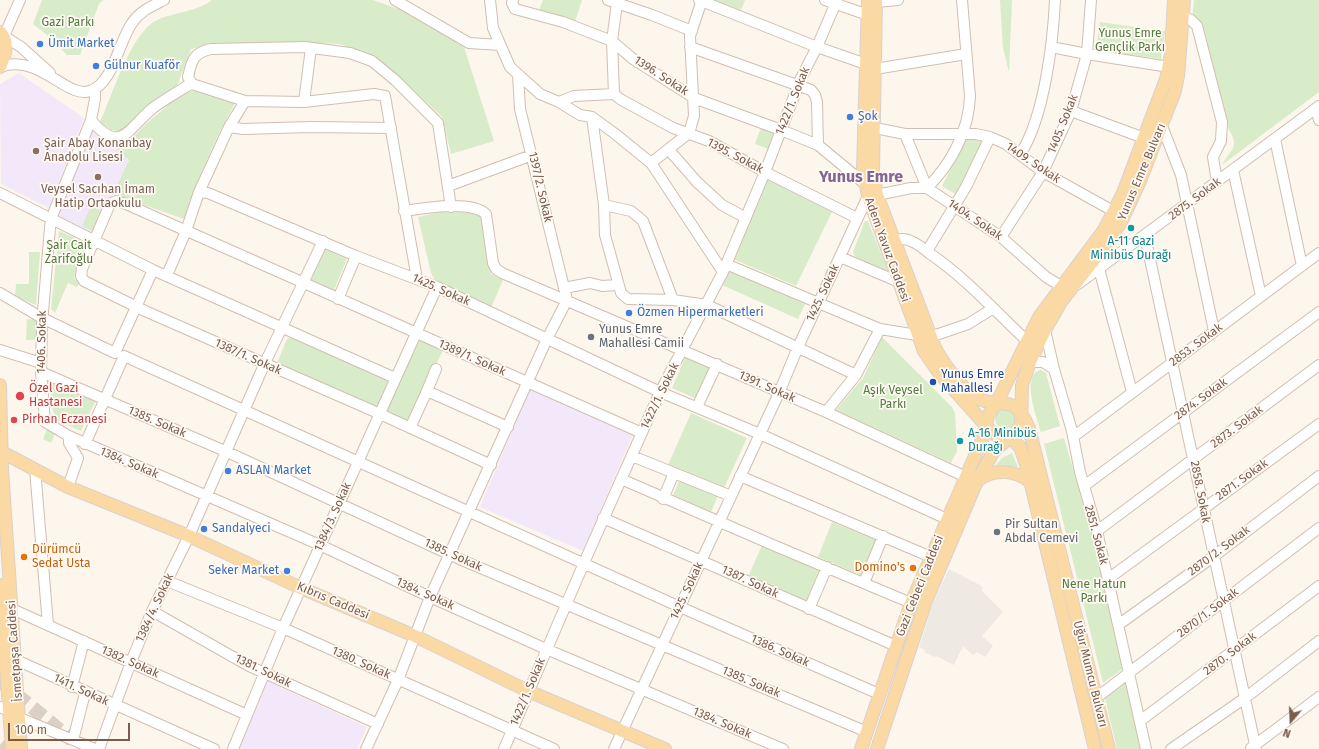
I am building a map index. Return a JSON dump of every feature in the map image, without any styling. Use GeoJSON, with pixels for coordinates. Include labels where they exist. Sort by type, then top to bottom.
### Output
{"type":"FeatureCollection","features":[{"type":"Feature","properties":{"kind":"main road","name":"Yunus Emre Bulvarı"},"geometry":{"type":"LineString","coordinates":[[1021,414],[1022,385],[1030,362],[1065,288],[1115,212],[1162,91],[1169,67],[1174,0]]}},
{"type":"Feature","properties":{"kind":"main road","name":"Yunus Emre Bulvarı"},"geometry":{"type":"LineString","coordinates":[[997,402],[1039,317],[1065,288],[1097,264],[1122,220],[1140,181],[1162,126],[1178,76],[1184,0]]}},
{"type":"Feature","properties":{"kind":"main road","name":"Adem Yavuz Caddesi"},"geometry":{"type":"LineString","coordinates":[[874,1],[868,15],[875,128],[872,195],[917,335],[932,364],[987,426]]}},
{"type":"Feature","properties":{"kind":"main road","name":"Adem Yavuz Caddesi"},"geometry":{"type":"LineString","coordinates":[[874,1],[871,67],[863,150],[864,183],[872,195],[893,240],[930,336],[941,359],[975,398],[984,401],[997,402]]}},
{"type":"Feature","properties":{"kind":"main road"},"geometry":{"type":"LineString","coordinates":[[0,67],[6,46],[2,34]]}},
{"type":"Feature","properties":{"kind":"main road"},"geometry":{"type":"LineString","coordinates":[[917,335],[930,336]]}},
{"type":"Feature","properties":{"kind":"main road","name":"İsmetpaşa Caddesi"},"geometry":{"type":"LineString","coordinates":[[0,385],[0,451],[12,609],[7,657]]}},
{"type":"Feature","properties":{"kind":"main road"},"geometry":{"type":"LineString","coordinates":[[997,402],[1011,404],[1021,414],[1022,419],[1019,430],[1010,438],[996,435],[987,426],[990,413],[997,402]]}},
{"type":"Feature","properties":{"kind":"main road","name":"Uğur Mumcu Bulvarı"},"geometry":{"type":"LineString","coordinates":[[1021,414],[1029,428],[1035,449],[1109,749]]}},
{"type":"Feature","properties":{"kind":"main road","name":"Gazi Cebeci Caddesi"},"geometry":{"type":"LineString","coordinates":[[877,749],[926,601],[972,479],[987,426]]}},
{"type":"Feature","properties":{"kind":"main road","name":"Gazi Cebeci Caddesi"},"geometry":{"type":"LineString","coordinates":[[861,749],[911,603],[947,519],[972,479],[990,457],[1010,438]]}},
{"type":"Feature","properties":{"kind":"main road","name":"Uğur Mumcu Bulvarı"},"geometry":{"type":"LineString","coordinates":[[1010,438],[1020,447],[1030,482],[1095,749]]}},
{"type":"Feature","properties":{"kind":"main road","name":"Kıbrıs Caddesi"},"geometry":{"type":"LineString","coordinates":[[0,451],[68,487],[188,536],[301,588],[415,636],[528,690],[622,732],[666,749]]}},
{"type":"Feature","properties":{"kind":"main road"},"geometry":{"type":"LineString","coordinates":[[972,479],[990,473],[1006,472],[1019,474],[1030,482]]}},
{"type":"Feature","properties":{"kind":"main road","name":"İsmetpaşa Caddesi"},"geometry":{"type":"LineString","coordinates":[[0,592],[7,657],[12,749]]}},
{"type":"Feature","properties":{"kind":"main road","name":"İsmetpaşa Caddesi"},"geometry":{"type":"LineString","coordinates":[[10,712],[21,749]]}},
{"type":"Feature","properties":{"kind":"street"},"geometry":{"type":"LineString","coordinates":[[20,0],[2,34],[45,67],[53,78]]}},
{"type":"Feature","properties":{"kind":"street"},"geometry":{"type":"LineString","coordinates":[[0,67],[11,63],[22,64],[32,67],[73,90],[82,92],[95,89],[101,85],[108,75],[132,23],[143,11],[164,0]]}},
{"type":"Feature","properties":{"kind":"street"},"geometry":{"type":"LineString","coordinates":[[395,0],[468,43],[500,45]]}},
{"type":"Feature","properties":{"kind":"street"},"geometry":{"type":"LineString","coordinates":[[490,0],[493,28],[510,67],[540,94],[559,102],[580,115],[592,118],[614,132],[651,163],[724,268],[880,329],[917,335]]}},
{"type":"Feature","properties":{"kind":"street","name":"1396. Sokak"},"geometry":{"type":"LineString","coordinates":[[513,0],[512,2],[515,9],[563,22],[612,41],[633,59],[694,98],[818,145],[864,183]]}},
{"type":"Feature","properties":{"kind":"street"},"geometry":{"type":"LineString","coordinates":[[651,163],[689,134],[694,116],[690,47],[692,31],[701,0],[871,67],[966,54]]}},
{"type":"Feature","properties":{"kind":"street"},"geometry":{"type":"LineString","coordinates":[[825,0],[836,2],[868,15]]}},
{"type":"Feature","properties":{"kind":"street"},"geometry":{"type":"LineString","coordinates":[[874,1],[898,0]]}},
{"type":"Feature","properties":{"kind":"street"},"geometry":{"type":"LineString","coordinates":[[872,195],[911,188],[927,188],[943,170],[968,124],[970,96],[962,0]]}},
{"type":"Feature","properties":{"kind":"street"},"geometry":{"type":"LineString","coordinates":[[1021,153],[1032,131],[1038,111],[1052,47],[1056,0]]}},
{"type":"Feature","properties":{"kind":"street","name":"1405. Sokak"},"geometry":{"type":"LineString","coordinates":[[1000,237],[1043,172],[1071,111],[1087,54],[1091,0]]}},
{"type":"Feature","properties":{"kind":"street"},"geometry":{"type":"LineString","coordinates":[[559,102],[574,96],[614,94],[612,2],[692,31]]}},
{"type":"Feature","properties":{"kind":"street","name":"1422/1. Sokak"},"geometry":{"type":"LineString","coordinates":[[504,749],[603,518],[660,392],[707,305],[724,268],[765,172],[798,85],[817,47],[836,2]]}},
{"type":"Feature","properties":{"kind":"street"},"geometry":{"type":"LineString","coordinates":[[1183,16],[1191,20],[1197,26],[1222,122],[1221,141],[1213,157],[1217,182]]}},
{"type":"Feature","properties":{"kind":"street"},"geometry":{"type":"LineString","coordinates":[[690,47],[811,90],[815,95],[818,145]]}},
{"type":"Feature","properties":{"kind":"street"},"geometry":{"type":"LineString","coordinates":[[1052,47],[1169,67]]}},
{"type":"Feature","properties":{"kind":"street"},"geometry":{"type":"LineString","coordinates":[[192,84],[188,77],[194,58],[199,52],[224,48],[311,48],[350,52],[372,61],[395,80],[438,123],[451,207],[433,207],[404,211]]}},
{"type":"Feature","properties":{"kind":"street"},"geometry":{"type":"LineString","coordinates":[[304,102],[311,48]]}},
{"type":"Feature","properties":{"kind":"street","name":"1397/2. Sokak"},"geometry":{"type":"LineString","coordinates":[[518,74],[520,109],[544,201],[556,258],[567,300]]}},
{"type":"Feature","properties":{"kind":"street"},"geometry":{"type":"LineString","coordinates":[[90,120],[101,131],[110,136],[120,137],[129,133],[154,108],[192,84],[244,101],[304,102],[366,94],[380,94],[385,96],[416,278]]}},
{"type":"Feature","properties":{"kind":"street"},"geometry":{"type":"LineString","coordinates":[[51,224],[90,120],[95,100],[95,89]]}},
{"type":"Feature","properties":{"kind":"street","name":"1395. Sokak"},"geometry":{"type":"LineString","coordinates":[[614,94],[620,99],[673,128],[709,141],[765,172],[856,218]]}},
{"type":"Feature","properties":{"kind":"street"},"geometry":{"type":"LineString","coordinates":[[167,276],[186,231],[199,192],[229,127],[244,101]]}},
{"type":"Feature","properties":{"kind":"street"},"geometry":{"type":"LineString","coordinates":[[1318,107],[1319,120]]}},
{"type":"Feature","properties":{"kind":"street","name":"2875. Sokak"},"geometry":{"type":"LineString","coordinates":[[1097,264],[1145,236],[1318,107]]}},
{"type":"Feature","properties":{"kind":"street"},"geometry":{"type":"LineString","coordinates":[[1071,111],[1144,138]]}},
{"type":"Feature","properties":{"kind":"street"},"geometry":{"type":"LineString","coordinates":[[592,118],[604,205],[605,235],[617,285],[621,293],[628,299],[673,300],[707,305],[856,375]]}},
{"type":"Feature","properties":{"kind":"street"},"geometry":{"type":"LineString","coordinates":[[1162,126],[1182,175],[1189,203],[1214,331]]}},
{"type":"Feature","properties":{"kind":"street"},"geometry":{"type":"LineString","coordinates":[[229,127],[243,129],[311,127],[391,128]]}},
{"type":"Feature","properties":{"kind":"street","name":"1409. Sokak"},"geometry":{"type":"LineString","coordinates":[[875,128],[905,134],[976,134],[990,137],[1021,153],[1043,172],[1115,212]]}},
{"type":"Feature","properties":{"kind":"street"},"geometry":{"type":"LineString","coordinates":[[905,134],[927,188]]}},
{"type":"Feature","properties":{"kind":"street"},"geometry":{"type":"LineString","coordinates":[[927,251],[955,206],[990,137]]}},
{"type":"Feature","properties":{"kind":"street"},"geometry":{"type":"LineString","coordinates":[[1275,139],[1302,266]]}},
{"type":"Feature","properties":{"kind":"street"},"geometry":{"type":"LineString","coordinates":[[669,150],[697,182],[722,205],[746,218]]}},
{"type":"Feature","properties":{"kind":"street"},"geometry":{"type":"LineString","coordinates":[[448,186],[532,155]]}},
{"type":"Feature","properties":{"kind":"street"},"geometry":{"type":"LineString","coordinates":[[1233,170],[1261,296]]}},
{"type":"Feature","properties":{"kind":"street","name":"1404. Sokak"},"geometry":{"type":"LineString","coordinates":[[927,188],[1000,237],[1046,277],[1065,288]]}},
{"type":"Feature","properties":{"kind":"street","name":"1425. Sokak"},"geometry":{"type":"LineString","coordinates":[[199,192],[208,193],[356,256],[437,287],[660,392],[760,434],[947,519]]}},
{"type":"Feature","properties":{"kind":"street"},"geometry":{"type":"LineString","coordinates":[[0,193],[51,224],[95,241],[153,270],[282,326],[395,378]]}},
{"type":"Feature","properties":{"kind":"street","name":"1425. Sokak"},"geometry":{"type":"LineString","coordinates":[[614,749],[760,434],[798,347],[840,257],[856,218],[872,195]]}},
{"type":"Feature","properties":{"kind":"street","name":"1389/1. Sokak"},"geometry":{"type":"LineString","coordinates":[[110,204],[119,201],[642,434]]}},
{"type":"Feature","properties":{"kind":"street","name":"1387/1. Sokak"},"geometry":{"type":"LineString","coordinates":[[110,204],[82,269],[81,278],[93,286],[136,307],[378,413],[491,465]]}},
{"type":"Feature","properties":{"kind":"street"},"geometry":{"type":"LineString","coordinates":[[604,205],[631,211],[643,221],[673,300]]}},
{"type":"Feature","properties":{"kind":"street","name":"1391. Sokak"},"geometry":{"type":"LineString","coordinates":[[451,207],[480,209],[486,214],[496,269],[826,412],[972,479]]}},
{"type":"Feature","properties":{"kind":"street","name":"1406. Sokak"},"geometry":{"type":"LineString","coordinates":[[51,224],[42,318],[41,368],[45,422],[69,436]]}},
{"type":"Feature","properties":{"kind":"street","name":"2858. Sokak"},"geometry":{"type":"LineString","coordinates":[[1145,236],[1184,412],[1202,509],[1245,698],[1253,748]]}},
{"type":"Feature","properties":{"kind":"street"},"geometry":{"type":"LineString","coordinates":[[893,240],[903,238],[912,241],[927,251],[974,289],[992,309],[1027,341]]}},
{"type":"Feature","properties":{"kind":"street","name":"1384/4. Sokak"},"geometry":{"type":"LineString","coordinates":[[99,749],[114,706],[152,611],[168,581],[264,364],[323,241]]}},
{"type":"Feature","properties":{"kind":"street","name":"2853. Sokak"},"geometry":{"type":"LineString","coordinates":[[1073,436],[1319,253]]}},
{"type":"Feature","properties":{"kind":"street"},"geometry":{"type":"LineString","coordinates":[[338,299],[356,256]]}},
{"type":"Feature","properties":{"kind":"street"},"geometry":{"type":"LineString","coordinates":[[840,257],[899,282]]}},
{"type":"Feature","properties":{"kind":"street"},"geometry":{"type":"LineString","coordinates":[[1097,264],[1132,392]]}},
{"type":"Feature","properties":{"kind":"street"},"geometry":{"type":"LineString","coordinates":[[85,444],[104,400],[136,307],[153,270]]}},
{"type":"Feature","properties":{"kind":"street"},"geometry":{"type":"LineString","coordinates":[[564,288],[590,284],[602,286],[617,285]]}},
{"type":"Feature","properties":{"kind":"street","name":"1384/3. Sokak"},"geometry":{"type":"LineString","coordinates":[[233,749],[282,628],[358,461],[378,413],[437,287]]}},
{"type":"Feature","properties":{"kind":"street"},"geometry":{"type":"LineString","coordinates":[[0,293],[42,318]]}},
{"type":"Feature","properties":{"kind":"street"},"geometry":{"type":"LineString","coordinates":[[366,749],[398,680],[430,597],[547,339],[567,300]]}},
{"type":"Feature","properties":{"kind":"street"},"geometry":{"type":"LineString","coordinates":[[930,336],[968,324],[992,309]]}},
{"type":"Feature","properties":{"kind":"street","name":"2874. Sokak"},"geometry":{"type":"LineString","coordinates":[[1084,486],[1319,312]]}},
{"type":"Feature","properties":{"kind":"street","name":"1386. Sokak"},"geometry":{"type":"LineString","coordinates":[[42,318],[119,355],[243,411],[584,562],[680,607],[879,694]]}},
{"type":"Feature","properties":{"kind":"street"},"geometry":{"type":"LineString","coordinates":[[826,412],[856,375],[880,329]]}},
{"type":"Feature","properties":{"kind":"street","name":"2851. Sokak"},"geometry":{"type":"LineString","coordinates":[[1045,330],[1054,369],[1073,436],[1084,486],[1097,531],[1146,749]]}},
{"type":"Feature","properties":{"kind":"street","name":"1385. Sokak"},"geometry":{"type":"LineString","coordinates":[[0,350],[41,368],[104,400],[225,451],[450,554],[867,732]]}},
{"type":"Feature","properties":{"kind":"street"},"geometry":{"type":"LineString","coordinates":[[1030,362],[1043,362],[1054,369]]}},
{"type":"Feature","properties":{"kind":"street"},"geometry":{"type":"LineString","coordinates":[[697,407],[717,364]]}},
{"type":"Feature","properties":{"kind":"street","name":"2873. Sokak"},"geometry":{"type":"LineString","coordinates":[[1097,531],[1319,365]]}},
{"type":"Feature","properties":{"kind":"street"},"geometry":{"type":"LineString","coordinates":[[410,428],[436,370]]}},
{"type":"Feature","properties":{"kind":"street"},"geometry":{"type":"LineString","coordinates":[[427,391],[508,427]]}},
{"type":"Feature","properties":{"kind":"street","name":"2871. Sokak"},"geometry":{"type":"LineString","coordinates":[[1108,579],[1319,424]]}},
{"type":"Feature","properties":{"kind":"street"},"geometry":{"type":"LineString","coordinates":[[68,487],[78,458],[69,443],[69,436]]}},
{"type":"Feature","properties":{"kind":"street","name":"1384. Sokak"},"geometry":{"type":"LineString","coordinates":[[69,436],[320,545],[430,597],[546,649],[783,749]]}},
{"type":"Feature","properties":{"kind":"street"},"geometry":{"type":"LineString","coordinates":[[632,456],[731,496]]}},
{"type":"Feature","properties":{"kind":"street"},"geometry":{"type":"LineString","coordinates":[[35,469],[48,625]]}},
{"type":"Feature","properties":{"kind":"street"},"geometry":{"type":"LineString","coordinates":[[664,499],[674,473]]}},
{"type":"Feature","properties":{"kind":"street"},"geometry":{"type":"LineString","coordinates":[[740,476],[931,557]]}},
{"type":"Feature","properties":{"kind":"street","name":"2870/2. Sokak"},"geometry":{"type":"LineString","coordinates":[[1118,625],[1213,557],[1319,476]]}},
{"type":"Feature","properties":{"kind":"street"},"geometry":{"type":"LineString","coordinates":[[621,479],[664,499],[911,603]]}},
{"type":"Feature","properties":{"kind":"street","name":"1387. Sokak"},"geometry":{"type":"LineString","coordinates":[[603,518],[896,646]]}},
{"type":"Feature","properties":{"kind":"street","name":"2870/1. Sokak"},"geometry":{"type":"LineString","coordinates":[[1096,698],[1319,528]]}},
{"type":"Feature","properties":{"kind":"street"},"geometry":{"type":"LineString","coordinates":[[864,583],[882,536]]}},
{"type":"Feature","properties":{"kind":"street"},"geometry":{"type":"LineString","coordinates":[[810,609],[827,567]]}},
{"type":"Feature","properties":{"kind":"street","name":"1380. Sokak"},"geometry":{"type":"LineString","coordinates":[[168,581],[282,628],[554,749]]}},
{"type":"Feature","properties":{"kind":"street","name":"2870. Sokak"},"geometry":{"type":"LineString","coordinates":[[1140,721],[1319,586]]}},
{"type":"Feature","properties":{"kind":"street","name":"1382. Sokak"},"geometry":{"type":"LineString","coordinates":[[12,609],[248,715]]}},
{"type":"Feature","properties":{"kind":"street","name":"1381. Sokak"},"geometry":{"type":"LineString","coordinates":[[152,611],[265,673],[378,724]]}},
{"type":"Feature","properties":{"kind":"street"},"geometry":{"type":"LineString","coordinates":[[72,687],[84,641]]}},
{"type":"Feature","properties":{"kind":"street"},"geometry":{"type":"LineString","coordinates":[[1171,749],[1245,698],[1319,641]]}},
{"type":"Feature","properties":{"kind":"street","name":"1411. Sokak"},"geometry":{"type":"LineString","coordinates":[[7,657],[114,706],[214,749]]}},
{"type":"Feature","properties":{"kind":"street"},"geometry":{"type":"LineString","coordinates":[[73,740],[85,693]]}},
{"type":"Feature","properties":{"kind":"street"},"geometry":{"type":"LineString","coordinates":[[1253,748],[1319,697]]}},
{"type":"Feature","properties":{"kind":"street"},"geometry":{"type":"LineString","coordinates":[[10,712],[95,749]]}},
{"type":"Feature","properties":{"kind":"shaded area","name":"Şair Abay Konanbay Anadolu Lisesi"},"geometry":{"type":"Polygon","coordinates":[[[19,73],[84,118],[49,208],[1,184],[0,84],[19,73]]]}},
{"type":"Feature","properties":{"kind":"shaded area","name":"Veysel Sacıhan İmam Hatip Ortaokulu"},"geometry":{"type":"Polygon","coordinates":[[[92,130],[129,160],[94,236],[58,218],[92,130]]]}},
{"type":"Feature","properties":{"kind":"shaded area"},"geometry":{"type":"Polygon","coordinates":[[[530,388],[634,432],[583,551],[480,507],[530,388]]]}},
{"type":"Feature","properties":{"kind":"shaded area"},"geometry":{"type":"Polygon","coordinates":[[[949,569],[980,585],[983,588],[981,590],[1003,612],[982,636],[993,646],[985,657],[977,652],[973,655],[963,646],[954,665],[924,652],[925,650],[919,647],[933,603],[949,569]]]}},
{"type":"Feature","properties":{"kind":"shaded area"},"geometry":{"type":"Polygon","coordinates":[[[267,681],[367,727],[357,749],[239,749],[267,681]]]}},
{"type":"Feature","properties":{"kind":"green space","name":"Gazi Parkı"},"geometry":{"type":"Polygon","coordinates":[[[42,0],[103,0],[99,4],[80,55],[67,55],[52,39],[33,24],[42,0]]]}},
{"type":"Feature","properties":{"kind":"green space"},"geometry":{"type":"Polygon","coordinates":[[[212,0],[373,0],[415,15],[464,47],[494,141],[451,154],[442,117],[393,71],[365,52],[339,44],[290,42],[211,44],[191,49],[177,86],[124,132],[111,130],[100,122],[123,66],[139,37],[148,27],[164,17],[199,7],[212,0]]]}},
{"type":"Feature","properties":{"kind":"green space"},"geometry":{"type":"Polygon","coordinates":[[[543,0],[582,0],[574,25],[538,13],[543,0]]]}},
{"type":"Feature","properties":{"kind":"green space"},"geometry":{"type":"Polygon","coordinates":[[[715,0],[745,0],[741,10],[715,0]]]}},
{"type":"Feature","properties":{"kind":"green space"},"geometry":{"type":"Polygon","coordinates":[[[1000,0],[1012,0],[1009,72],[1003,48],[1000,0]]]}},
{"type":"Feature","properties":{"kind":"green space"},"geometry":{"type":"Polygon","coordinates":[[[1194,0],[1319,0],[1319,92],[1222,165],[1233,147],[1234,140],[1228,128],[1204,29],[1192,18],[1194,0]]]}},
{"type":"Feature","properties":{"kind":"green space","name":"Yunus Emre Gençlik Parkı"},"geometry":{"type":"Polygon","coordinates":[[[1100,22],[1165,31],[1161,59],[1096,50],[1100,22]]]}},
{"type":"Feature","properties":{"kind":"green space"},"geometry":{"type":"Polygon","coordinates":[[[194,91],[235,103],[207,160],[184,219],[113,194],[129,160],[110,144],[111,140],[130,140],[147,123],[184,92],[194,91]]]}},
{"type":"Feature","properties":{"kind":"green space"},"geometry":{"type":"Polygon","coordinates":[[[761,127],[775,131],[768,149],[755,144],[761,127]]]}},
{"type":"Feature","properties":{"kind":"green space"},"geometry":{"type":"Polygon","coordinates":[[[967,136],[984,141],[957,195],[942,186],[967,136]]]}},
{"type":"Feature","properties":{"kind":"green space"},"geometry":{"type":"Polygon","coordinates":[[[767,179],[832,212],[796,286],[733,259],[767,179]]]}},
{"type":"Feature","properties":{"kind":"green space"},"geometry":{"type":"Polygon","coordinates":[[[91,206],[102,211],[93,231],[82,226],[91,206]]]}},
{"type":"Feature","properties":{"kind":"green space"},"geometry":{"type":"Polygon","coordinates":[[[441,212],[482,213],[488,238],[491,274],[503,280],[491,308],[440,285],[431,273],[418,217],[441,212]]]}},
{"type":"Feature","properties":{"kind":"green space"},"geometry":{"type":"Polygon","coordinates":[[[865,221],[868,221],[887,269],[886,272],[856,258],[853,252],[865,221]]]}},
{"type":"Feature","properties":{"kind":"green space","name":"Şair Cait Zarifoğlu"},"geometry":{"type":"Polygon","coordinates":[[[59,231],[89,244],[75,273],[74,278],[80,283],[77,287],[68,283],[55,313],[51,309],[59,231]]]}},
{"type":"Feature","properties":{"kind":"green space"},"geometry":{"type":"Polygon","coordinates":[[[324,249],[347,259],[334,290],[310,280],[324,249]]]}},
{"type":"Feature","properties":{"kind":"green space"},"geometry":{"type":"Polygon","coordinates":[[[29,252],[40,252],[36,305],[15,296],[16,284],[29,284],[29,252]]]}},
{"type":"Feature","properties":{"kind":"green space"},"geometry":{"type":"Polygon","coordinates":[[[729,270],[805,304],[798,319],[722,285],[729,270]]]}},
{"type":"Feature","properties":{"kind":"green space"},"geometry":{"type":"Polygon","coordinates":[[[27,319],[38,320],[37,340],[26,340],[27,319]]]}},
{"type":"Feature","properties":{"kind":"green space"},"geometry":{"type":"Polygon","coordinates":[[[291,337],[389,380],[376,409],[277,363],[287,339],[291,337]]]}},
{"type":"Feature","properties":{"kind":"green space","name":"Aşık Veysel Parkı"},"geometry":{"type":"Polygon","coordinates":[[[882,337],[952,407],[955,413],[957,451],[951,463],[836,410],[863,378],[882,337]]]}},
{"type":"Feature","properties":{"kind":"green space"},"geometry":{"type":"Polygon","coordinates":[[[420,339],[443,350],[409,423],[386,413],[420,339]]]}},
{"type":"Feature","properties":{"kind":"green space"},"geometry":{"type":"Polygon","coordinates":[[[692,357],[714,367],[699,400],[672,388],[685,358],[692,357]]]}},
{"type":"Feature","properties":{"kind":"green space"},"geometry":{"type":"Polygon","coordinates":[[[1041,370],[1046,373],[1060,426],[1041,432],[1034,407],[1031,388],[1032,379],[1035,373],[1041,370]]]}},
{"type":"Feature","properties":{"kind":"green space"},"geometry":{"type":"Polygon","coordinates":[[[51,380],[96,400],[81,431],[56,420],[51,403],[51,380]]]}},
{"type":"Feature","properties":{"kind":"green space"},"geometry":{"type":"Polygon","coordinates":[[[1005,409],[1012,412],[1015,419],[1012,426],[1005,429],[998,426],[995,419],[998,412],[1005,409]]]}},
{"type":"Feature","properties":{"kind":"green space"},"geometry":{"type":"Polygon","coordinates":[[[691,413],[747,438],[724,488],[668,465],[691,413]]]}},
{"type":"Feature","properties":{"kind":"green space"},"geometry":{"type":"Polygon","coordinates":[[[48,427],[56,431],[51,443],[43,439],[48,427]]]}},
{"type":"Feature","properties":{"kind":"green space","name":"Nene Hatun Parkı"},"geometry":{"type":"Polygon","coordinates":[[[1064,438],[1108,589],[1124,668],[1103,683],[1044,444],[1064,438]]]}},
{"type":"Feature","properties":{"kind":"green space"},"geometry":{"type":"Polygon","coordinates":[[[1012,453],[1018,467],[995,466],[1002,458],[1012,453]]]}},
{"type":"Feature","properties":{"kind":"green space"},"geometry":{"type":"Polygon","coordinates":[[[680,479],[718,496],[711,512],[673,495],[680,479]]]}},
{"type":"Feature","properties":{"kind":"green space"},"geometry":{"type":"Polygon","coordinates":[[[832,522],[878,541],[863,576],[818,557],[832,522]]]}},
{"type":"Feature","properties":{"kind":"green space"},"geometry":{"type":"Polygon","coordinates":[[[763,543],[820,568],[805,604],[747,579],[763,543]]]}},
{"type":"Feature","properties":{"kind":"green space"},"geometry":{"type":"Polygon","coordinates":[[[1126,682],[1141,749],[1117,749],[1105,698],[1126,682]]]}},
{"type":"Feature","properties":{"kind":"tunnel"},"geometry":{"type":"LineString","coordinates":[[0,681],[72,740]]}},
{"type":"Feature","properties":{"kind":"tunnel"},"geometry":{"type":"LineString","coordinates":[[0,745],[5,749]]}},
{"type":"Feature","properties":{"kind":"place","name":"Ümit Market"},"geometry":{"type":"Point","coordinates":[40,44]}},
{"type":"Feature","properties":{"kind":"place","name":"Gülnur Kuaför"},"geometry":{"type":"Point","coordinates":[96,66]}},
{"type":"Feature","properties":{"kind":"place","name":"Şok"},"geometry":{"type":"Point","coordinates":[850,117]}},
{"type":"Feature","properties":{"kind":"place","name":"Şair Abay Konanbay Anadolu Lisesi"},"geometry":{"type":"Point","coordinates":[36,151]}},
{"type":"Feature","properties":{"kind":"place","name":"Veysel Sacıhan İmam Hatip Ortaokulu"},"geometry":{"type":"Point","coordinates":[98,177]}},
{"type":"Feature","properties":{"kind":"place","name":"A-11 Gazi Minibüs Durağı"},"geometry":{"type":"Point","coordinates":[1131,228]}},
{"type":"Feature","properties":{"kind":"place","name":"Özmen Hipermarketleri"},"geometry":{"type":"Point","coordinates":[629,313]}},
{"type":"Feature","properties":{"kind":"place","name":"Yunus Emre Mahallesi Camii"},"geometry":{"type":"Point","coordinates":[591,337]}},
{"type":"Feature","properties":{"kind":"place","name":"Yunus Emre Mahallesi"},"geometry":{"type":"Point","coordinates":[933,382]}},
{"type":"Feature","properties":{"kind":"place","name":"Özel Gazi Hastanesi"},"geometry":{"type":"Point","coordinates":[20,396]}},
{"type":"Feature","properties":{"kind":"place","name":"Pirhan Eczanesi"},"geometry":{"type":"Point","coordinates":[14,420]}},
{"type":"Feature","properties":{"kind":"place","name":"A-16 Minibüs Durağı"},"geometry":{"type":"Point","coordinates":[960,441]}},
{"type":"Feature","properties":{"kind":"place","name":"ASLAN Market"},"geometry":{"type":"Point","coordinates":[228,471]}},
{"type":"Feature","properties":{"kind":"place","name":"Sandalyeci"},"geometry":{"type":"Point","coordinates":[204,529]}},
{"type":"Feature","properties":{"kind":"place","name":"Pir Sultan Abdal Cemevi"},"geometry":{"type":"Point","coordinates":[997,532]}},
{"type":"Feature","properties":{"kind":"place","name":"Dürümcü Sedat Usta"},"geometry":{"type":"Point","coordinates":[24,557]}},
{"type":"Feature","properties":{"kind":"place","name":"Domino's"},"geometry":{"type":"Point","coordinates":[913,568]}},
{"type":"Feature","properties":{"kind":"place","name":"Seker Market"},"geometry":{"type":"Point","coordinates":[287,571]}},
{"type":"Feature","properties":{"kind":"district","name":"Yunus Emre"},"geometry":{"type":"Point","coordinates":[861,178]}}]}
